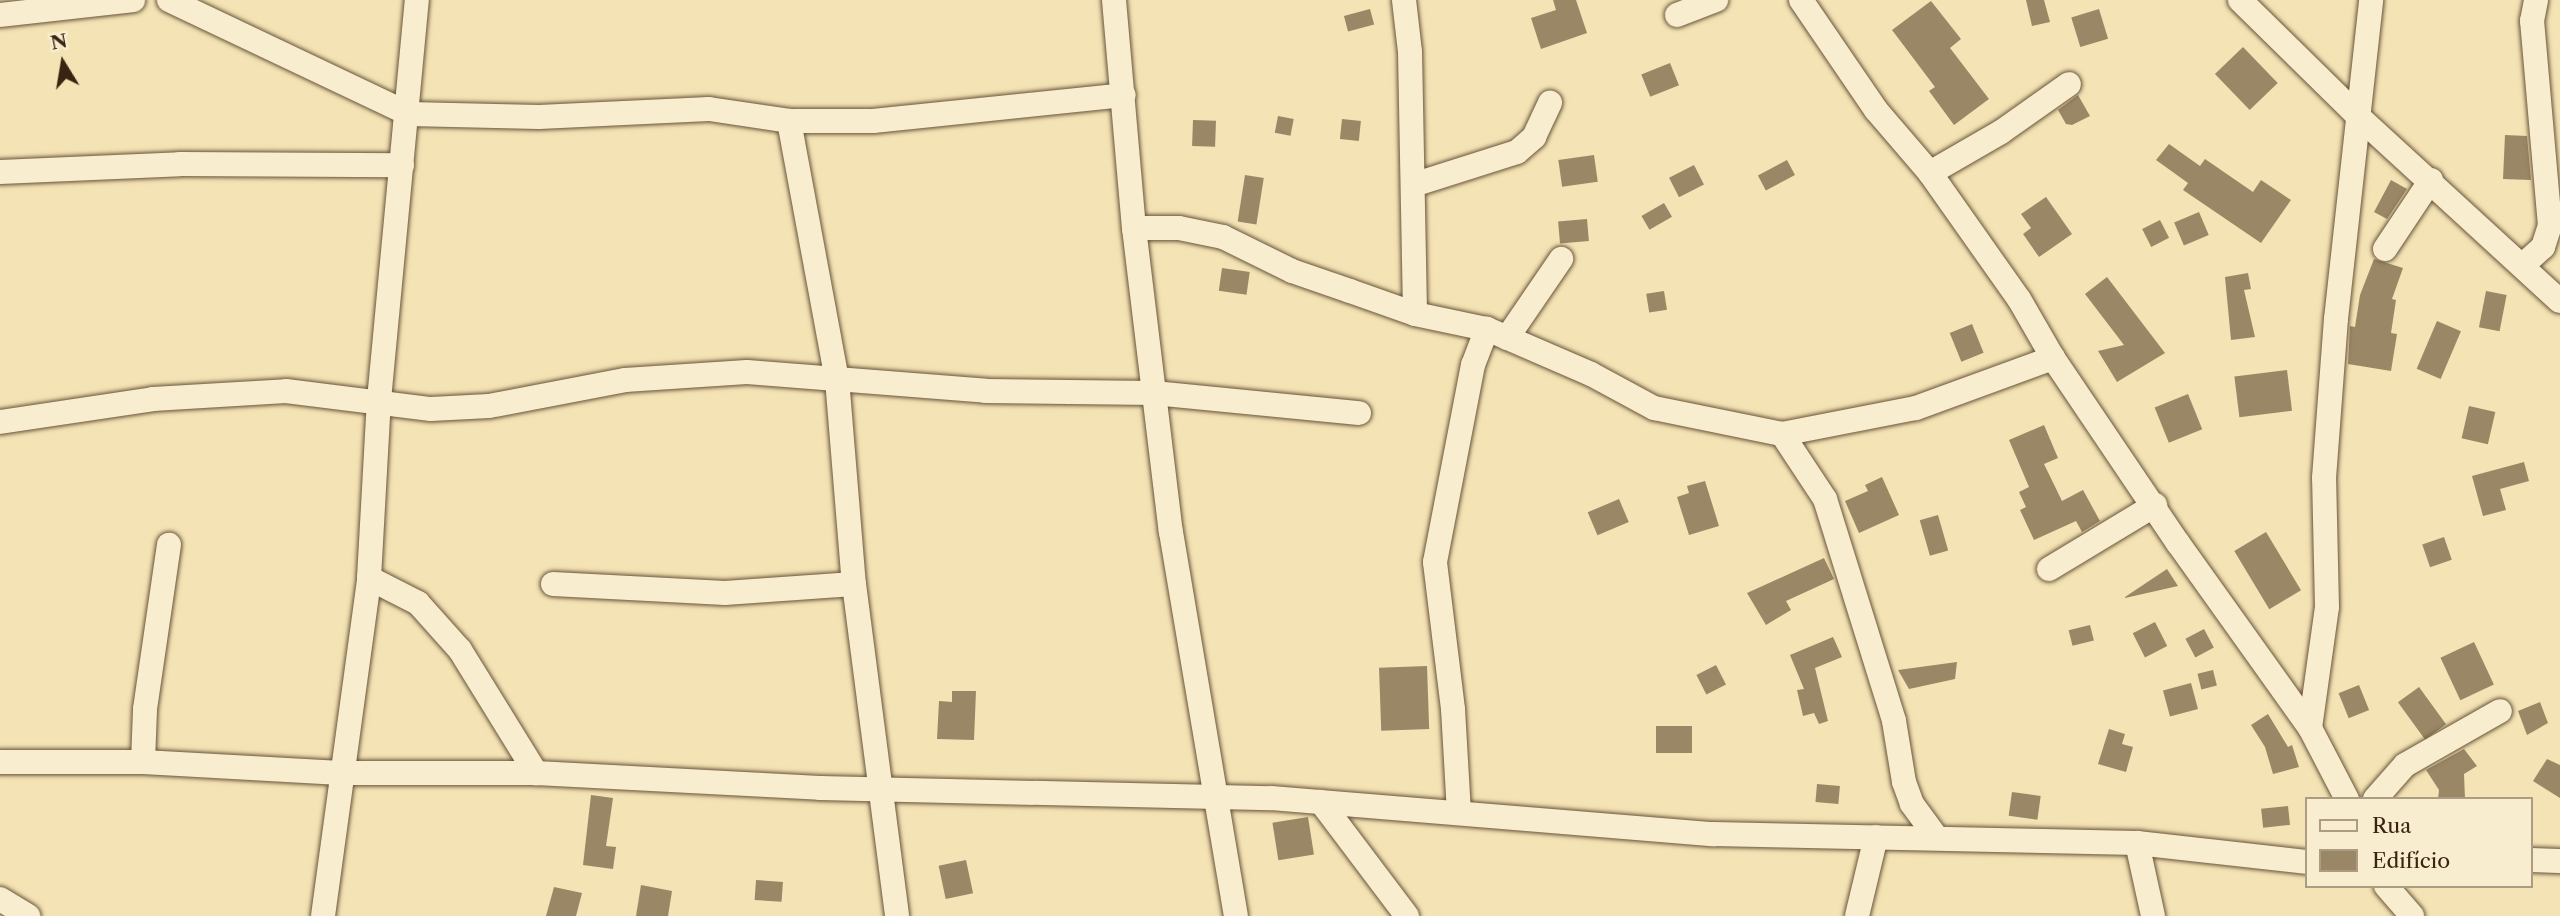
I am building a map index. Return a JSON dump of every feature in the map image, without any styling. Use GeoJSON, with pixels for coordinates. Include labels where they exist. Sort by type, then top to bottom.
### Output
{"type":"FeatureCollection","features":[{"type":"Feature","properties":{"kind":"street"},"geometry":{"type":"LineString","coordinates":[[0,15],[133,0]]}},
{"type":"Feature","properties":{"kind":"street"},"geometry":{"type":"LineString","coordinates":[[169,0],[409,114],[539,117],[709,109],[789,121],[873,121],[1125,94]]}},
{"type":"Feature","properties":{"kind":"street"},"geometry":{"type":"LineString","coordinates":[[323,916],[369,578],[379,400],[409,114],[417,0]]}},
{"type":"Feature","properties":{"kind":"street"},"geometry":{"type":"LineString","coordinates":[[1114,0],[1125,94],[1134,228],[1171,532],[1219,799],[1236,916]]}},
{"type":"Feature","properties":{"kind":"street"},"geometry":{"type":"LineString","coordinates":[[1404,0],[1410,52],[1415,314]]}},
{"type":"Feature","properties":{"kind":"street"},"geometry":{"type":"LineString","coordinates":[[1676,15],[1716,0]]}},
{"type":"Feature","properties":{"kind":"street"},"geometry":{"type":"LineString","coordinates":[[1801,0],[1876,110],[1930,173],[2019,299],[2053,358],[2310,728],[2346,797]]}},
{"type":"Feature","properties":{"kind":"street"},"geometry":{"type":"LineString","coordinates":[[2240,0],[2360,118],[2431,180],[2560,301]]}},
{"type":"Feature","properties":{"kind":"street"},"geometry":{"type":"LineString","coordinates":[[2310,728],[2327,607],[2324,478],[2336,319],[2371,0]]}},
{"type":"Feature","properties":{"kind":"street"},"geometry":{"type":"LineString","coordinates":[[2523,265],[2543,247],[2550,226],[2532,22],[2536,0]]}},
{"type":"Feature","properties":{"kind":"street"},"geometry":{"type":"LineString","coordinates":[[1930,173],[2001,132],[2068,84]]}},
{"type":"Feature","properties":{"kind":"street"},"geometry":{"type":"LineString","coordinates":[[1413,185],[1517,152],[1534,137],[1550,103]]}},
{"type":"Feature","properties":{"kind":"street"},"geometry":{"type":"LineString","coordinates":[[789,121],[837,379],[854,584],[897,916]]}},
{"type":"Feature","properties":{"kind":"street"},"geometry":{"type":"LineString","coordinates":[[0,173],[180,164],[402,165]]}},
{"type":"Feature","properties":{"kind":"street"},"geometry":{"type":"LineString","coordinates":[[2385,249],[2431,180]]}},
{"type":"Feature","properties":{"kind":"street"},"geometry":{"type":"LineString","coordinates":[[1134,228],[1179,228],[1223,237],[1293,271],[1415,314],[1497,333],[1591,374],[1654,408],[1782,434],[1916,408],[2053,358]]}},
{"type":"Feature","properties":{"kind":"street"},"geometry":{"type":"LineString","coordinates":[[1459,813],[1453,709],[1435,562],[1473,365],[1561,259]]}},
{"type":"Feature","properties":{"kind":"street"},"geometry":{"type":"LineString","coordinates":[[0,422],[153,399],[273,392],[379,400],[431,409],[488,406],[687,373],[837,379],[986,391],[1154,393],[1359,413]]}},
{"type":"Feature","properties":{"kind":"street"},"geometry":{"type":"LineString","coordinates":[[1782,434],[1825,499],[1894,721],[1904,782],[1912,804],[1937,838]]}},
{"type":"Feature","properties":{"kind":"street"},"geometry":{"type":"LineString","coordinates":[[2049,569],[2154,505]]}},
{"type":"Feature","properties":{"kind":"street"},"geometry":{"type":"LineString","coordinates":[[143,761],[145,709],[169,545]]}},
{"type":"Feature","properties":{"kind":"street"},"geometry":{"type":"LineString","coordinates":[[369,578],[418,603],[460,650],[536,773]]}},
{"type":"Feature","properties":{"kind":"street"},"geometry":{"type":"LineString","coordinates":[[554,584],[725,593],[854,584]]}},
{"type":"Feature","properties":{"kind":"street"},"geometry":{"type":"LineString","coordinates":[[2377,797],[2405,765],[2500,711]]}},
{"type":"Feature","properties":{"kind":"street"},"geometry":{"type":"LineString","coordinates":[[0,762],[143,761],[341,773],[536,773],[881,788],[1321,802],[1713,834],[2137,843],[2304,862]]}},
{"type":"Feature","properties":{"kind":"street"},"geometry":{"type":"LineString","coordinates":[[1321,802],[1407,916]]}},
{"type":"Feature","properties":{"kind":"street"},"geometry":{"type":"LineString","coordinates":[[1857,916],[1875,837]]}},
{"type":"Feature","properties":{"kind":"street"},"geometry":{"type":"LineString","coordinates":[[2137,843],[2153,916]]}},
{"type":"Feature","properties":{"kind":"street"},"geometry":{"type":"LineString","coordinates":[[2532,860],[2560,861]]}},
{"type":"Feature","properties":{"kind":"street"},"geometry":{"type":"LineString","coordinates":[[2388,888],[2412,916]]}},
{"type":"Feature","properties":{"kind":"street"},"geometry":{"type":"LineString","coordinates":[[0,899],[28,916]]}},
{"type":"Feature","properties":{"kind":"building"},"geometry":{"type":"Polygon","coordinates":[[[1553,0],[1576,0],[1587,33],[1541,49],[1531,18],[1556,10],[1553,0]]]}},
{"type":"Feature","properties":{"kind":"building"},"geometry":{"type":"Polygon","coordinates":[[[2026,0],[2044,0],[2050,22],[2032,26],[2026,0]]]}},
{"type":"Feature","properties":{"kind":"building"},"geometry":{"type":"Polygon","coordinates":[[[1931,1],[1961,39],[1950,48],[1989,99],[1954,125],[1929,91],[1935,87],[1892,30],[1931,1]]]}},
{"type":"Feature","properties":{"kind":"building"},"geometry":{"type":"Polygon","coordinates":[[[1370,9],[1374,24],[1348,31],[1344,16],[1370,9]]]}},
{"type":"Feature","properties":{"kind":"building"},"geometry":{"type":"Polygon","coordinates":[[[2099,9],[2108,39],[2080,47],[2071,17],[2099,9]]]}},
{"type":"Feature","properties":{"kind":"building"},"geometry":{"type":"Polygon","coordinates":[[[2243,47],[2278,83],[2250,110],[2215,74],[2243,47]]]}},
{"type":"Feature","properties":{"kind":"building"},"geometry":{"type":"Polygon","coordinates":[[[1670,63],[1679,85],[1650,97],[1641,75],[1670,63]]]}},
{"type":"Feature","properties":{"kind":"building"},"geometry":{"type":"Polygon","coordinates":[[[2078,95],[2090,116],[2072,125],[2066,124],[2058,110],[2078,95]]]}},
{"type":"Feature","properties":{"kind":"building"},"geometry":{"type":"Polygon","coordinates":[[[1278,116],[1294,119],[1290,136],[1275,133],[1278,116]]]}},
{"type":"Feature","properties":{"kind":"building"},"geometry":{"type":"Polygon","coordinates":[[[1342,119],[1361,121],[1359,141],[1340,139],[1342,119]]]}},
{"type":"Feature","properties":{"kind":"building"},"geometry":{"type":"Polygon","coordinates":[[[1193,120],[1216,121],[1215,147],[1192,146],[1193,120]]]}},
{"type":"Feature","properties":{"kind":"building"},"geometry":{"type":"Polygon","coordinates":[[[2505,135],[2527,136],[2531,180],[2503,179],[2505,135]]]}},
{"type":"Feature","properties":{"kind":"building"},"geometry":{"type":"Polygon","coordinates":[[[2169,144],[2200,166],[2205,159],[2253,192],[2261,180],[2291,200],[2261,243],[2183,190],[2188,183],[2156,160],[2169,144]]]}},
{"type":"Feature","properties":{"kind":"building"},"geometry":{"type":"Polygon","coordinates":[[[1594,155],[1598,182],[1562,187],[1558,160],[1594,155]]]}},
{"type":"Feature","properties":{"kind":"building"},"geometry":{"type":"Polygon","coordinates":[[[1787,160],[1795,175],[1766,191],[1758,175],[1787,160]]]}},
{"type":"Feature","properties":{"kind":"building"},"geometry":{"type":"Polygon","coordinates":[[[1694,165],[1704,185],[1679,197],[1669,178],[1694,165]]]}},
{"type":"Feature","properties":{"kind":"building"},"geometry":{"type":"Polygon","coordinates":[[[1245,175],[1264,178],[1256,224],[1238,221],[1245,175]]]}},
{"type":"Feature","properties":{"kind":"building"},"geometry":{"type":"Polygon","coordinates":[[[2391,180],[2407,189],[2387,219],[2374,212],[2391,180]]]}},
{"type":"Feature","properties":{"kind":"building"},"geometry":{"type":"Polygon","coordinates":[[[2046,197],[2072,234],[2039,257],[2023,234],[2031,228],[2021,214],[2046,197]]]}},
{"type":"Feature","properties":{"kind":"building"},"geometry":{"type":"Polygon","coordinates":[[[1664,203],[1672,217],[1649,230],[1641,216],[1664,203]]]}},
{"type":"Feature","properties":{"kind":"building"},"geometry":{"type":"Polygon","coordinates":[[[2199,212],[2209,235],[2184,246],[2174,223],[2199,212]]]}},
{"type":"Feature","properties":{"kind":"building"},"geometry":{"type":"Polygon","coordinates":[[[1587,219],[1589,241],[1560,243],[1558,222],[1587,219]]]}},
{"type":"Feature","properties":{"kind":"building"},"geometry":{"type":"Polygon","coordinates":[[[2160,220],[2169,238],[2151,247],[2142,229],[2160,220]]]}},
{"type":"Feature","properties":{"kind":"building"},"geometry":{"type":"Polygon","coordinates":[[[2374,259],[2403,268],[2392,299],[2396,300],[2391,333],[2397,334],[2391,371],[2348,364],[2350,326],[2355,327],[2360,295],[2374,259]]]}},
{"type":"Feature","properties":{"kind":"building"},"geometry":{"type":"Polygon","coordinates":[[[1222,268],[1250,272],[1247,295],[1219,291],[1222,268]]]}},
{"type":"Feature","properties":{"kind":"building"},"geometry":{"type":"Polygon","coordinates":[[[2248,273],[2251,289],[2244,290],[2255,337],[2231,340],[2225,277],[2248,273]]]}},
{"type":"Feature","properties":{"kind":"building"},"geometry":{"type":"Polygon","coordinates":[[[2107,277],[2165,353],[2117,382],[2098,351],[2124,345],[2085,294],[2107,277]]]}},
{"type":"Feature","properties":{"kind":"building"},"geometry":{"type":"Polygon","coordinates":[[[1664,291],[1667,310],[1649,313],[1646,294],[1664,291]]]}},
{"type":"Feature","properties":{"kind":"building"},"geometry":{"type":"Polygon","coordinates":[[[2486,291],[2507,295],[2500,331],[2479,327],[2486,291]]]}},
{"type":"Feature","properties":{"kind":"building"},"geometry":{"type":"Polygon","coordinates":[[[2437,321],[2461,331],[2441,379],[2417,369],[2437,321]]]}},
{"type":"Feature","properties":{"kind":"building"},"geometry":{"type":"Polygon","coordinates":[[[1972,324],[1984,353],[1961,362],[1950,333],[1972,324]]]}},
{"type":"Feature","properties":{"kind":"building"},"geometry":{"type":"Polygon","coordinates":[[[2287,370],[2292,411],[2239,417],[2234,376],[2287,370]]]}},
{"type":"Feature","properties":{"kind":"building"},"geometry":{"type":"Polygon","coordinates":[[[2188,394],[2202,429],[2169,443],[2155,407],[2188,394]]]}},
{"type":"Feature","properties":{"kind":"building"},"geometry":{"type":"Polygon","coordinates":[[[2469,406],[2495,412],[2488,444],[2462,438],[2469,406]]]}},
{"type":"Feature","properties":{"kind":"building"},"geometry":{"type":"Polygon","coordinates":[[[2044,425],[2058,458],[2044,464],[2062,501],[2083,490],[2100,521],[2082,532],[2076,521],[2034,540],[2020,510],[2026,507],[2019,492],[2029,487],[2009,440],[2044,425]]]}},
{"type":"Feature","properties":{"kind":"building"},"geometry":{"type":"Polygon","coordinates":[[[2524,462],[2529,481],[2500,489],[2506,510],[2483,516],[2472,476],[2524,462]]]}},
{"type":"Feature","properties":{"kind":"building"},"geometry":{"type":"Polygon","coordinates":[[[1882,477],[1899,515],[1859,533],[1845,501],[1868,491],[1865,485],[1882,477]]]}},
{"type":"Feature","properties":{"kind":"building"},"geometry":{"type":"Polygon","coordinates":[[[1705,481],[1719,526],[1689,535],[1677,497],[1689,493],[1687,486],[1705,481]]]}},
{"type":"Feature","properties":{"kind":"building"},"geometry":{"type":"Polygon","coordinates":[[[1619,499],[1629,522],[1597,535],[1588,512],[1619,499]]]}},
{"type":"Feature","properties":{"kind":"building"},"geometry":{"type":"Polygon","coordinates":[[[1938,515],[1948,551],[1930,556],[1920,520],[1938,515]]]}},
{"type":"Feature","properties":{"kind":"building"},"geometry":{"type":"Polygon","coordinates":[[[2266,532],[2301,590],[2269,609],[2234,551],[2266,532]]]}},
{"type":"Feature","properties":{"kind":"building"},"geometry":{"type":"Polygon","coordinates":[[[2444,537],[2452,560],[2430,567],[2422,544],[2444,537]]]}},
{"type":"Feature","properties":{"kind":"building"},"geometry":{"type":"Polygon","coordinates":[[[1824,558],[1834,579],[1786,601],[1791,610],[1766,625],[1747,593],[1824,558]]]}},
{"type":"Feature","properties":{"kind":"building"},"geometry":{"type":"Polygon","coordinates":[[[2167,569],[2178,586],[2125,598],[2125,597],[2167,569]]]}},
{"type":"Feature","properties":{"kind":"building"},"geometry":{"type":"Polygon","coordinates":[[[2155,622],[2167,646],[2145,657],[2133,633],[2155,622]]]}},
{"type":"Feature","properties":{"kind":"building"},"geometry":{"type":"Polygon","coordinates":[[[2090,625],[2094,641],[2073,646],[2069,630],[2090,625]]]}},
{"type":"Feature","properties":{"kind":"building"},"geometry":{"type":"Polygon","coordinates":[[[2204,629],[2214,648],[2195,657],[2185,639],[2204,629]]]}},
{"type":"Feature","properties":{"kind":"building"},"geometry":{"type":"Polygon","coordinates":[[[1833,637],[1842,657],[1815,668],[1828,721],[1819,724],[1814,713],[1803,716],[1797,690],[1804,689],[1790,655],[1833,637]]]}},
{"type":"Feature","properties":{"kind":"building"},"geometry":{"type":"Polygon","coordinates":[[[2474,642],[2494,685],[2460,700],[2440,658],[2474,642]]]}},
{"type":"Feature","properties":{"kind":"building"},"geometry":{"type":"Polygon","coordinates":[[[1957,662],[1955,679],[1909,689],[1898,670],[1957,662]]]}},
{"type":"Feature","properties":{"kind":"building"},"geometry":{"type":"Polygon","coordinates":[[[1716,665],[1726,685],[1706,695],[1696,675],[1716,665]]]}},
{"type":"Feature","properties":{"kind":"building"},"geometry":{"type":"Polygon","coordinates":[[[1427,666],[1429,729],[1381,731],[1379,668],[1427,666]]]}},
{"type":"Feature","properties":{"kind":"building"},"geometry":{"type":"Polygon","coordinates":[[[2213,670],[2217,686],[2201,689],[2197,674],[2213,670]]]}},
{"type":"Feature","properties":{"kind":"building"},"geometry":{"type":"Polygon","coordinates":[[[2191,683],[2198,709],[2170,717],[2163,691],[2191,683]]]}},
{"type":"Feature","properties":{"kind":"building"},"geometry":{"type":"Polygon","coordinates":[[[2359,685],[2369,710],[2349,718],[2339,693],[2359,685]]]}},
{"type":"Feature","properties":{"kind":"building"},"geometry":{"type":"Polygon","coordinates":[[[2419,687],[2446,724],[2425,739],[2398,702],[2419,687]]]}},
{"type":"Feature","properties":{"kind":"building"},"geometry":{"type":"Polygon","coordinates":[[[952,691],[976,691],[974,740],[937,739],[939,701],[952,702],[952,691]]]}},
{"type":"Feature","properties":{"kind":"building"},"geometry":{"type":"Polygon","coordinates":[[[2540,702],[2548,723],[2527,735],[2518,711],[2540,702]]]}},
{"type":"Feature","properties":{"kind":"building"},"geometry":{"type":"Polygon","coordinates":[[[2268,714],[2288,747],[2292,745],[2299,767],[2273,774],[2265,747],[2251,725],[2268,714]]]}},
{"type":"Feature","properties":{"kind":"building"},"geometry":{"type":"Polygon","coordinates":[[[1656,726],[1692,726],[1692,753],[1656,753],[1656,726]]]}},
{"type":"Feature","properties":{"kind":"building"},"geometry":{"type":"Polygon","coordinates":[[[2109,729],[2125,734],[2122,744],[2133,747],[2126,772],[2098,764],[2109,729]]]}},
{"type":"Feature","properties":{"kind":"building"},"geometry":{"type":"Polygon","coordinates":[[[2464,749],[2477,766],[2464,774],[2465,797],[2438,797],[2439,790],[2426,770],[2464,749]]]}},
{"type":"Feature","properties":{"kind":"building"},"geometry":{"type":"Polygon","coordinates":[[[2547,759],[2560,765],[2560,798],[2533,781],[2547,759]]]}},
{"type":"Feature","properties":{"kind":"building"},"geometry":{"type":"Polygon","coordinates":[[[1817,784],[1840,786],[1838,804],[1815,802],[1817,784]]]}},
{"type":"Feature","properties":{"kind":"building"},"geometry":{"type":"Polygon","coordinates":[[[2012,792],[2041,796],[2037,820],[2009,816],[2012,792]]]}},
{"type":"Feature","properties":{"kind":"building"},"geometry":{"type":"Polygon","coordinates":[[[591,795],[613,798],[606,846],[616,847],[613,869],[583,865],[591,795]]]}},
{"type":"Feature","properties":{"kind":"building"},"geometry":{"type":"Polygon","coordinates":[[[2288,806],[2290,825],[2263,828],[2261,809],[2288,806]]]}},
{"type":"Feature","properties":{"kind":"building"},"geometry":{"type":"Polygon","coordinates":[[[1308,817],[1314,855],[1278,860],[1272,823],[1308,817]]]}},
{"type":"Feature","properties":{"kind":"building"},"geometry":{"type":"Polygon","coordinates":[[[966,860],[973,893],[946,899],[939,866],[966,860]]]}},
{"type":"Feature","properties":{"kind":"building"},"geometry":{"type":"Polygon","coordinates":[[[756,880],[783,882],[782,902],[755,900],[756,880]]]}},
{"type":"Feature","properties":{"kind":"building"},"geometry":{"type":"Polygon","coordinates":[[[641,885],[672,891],[668,916],[636,916],[641,885]]]}},
{"type":"Feature","properties":{"kind":"building"},"geometry":{"type":"Polygon","coordinates":[[[554,887],[582,893],[576,916],[546,916],[554,887]]]}}]}
